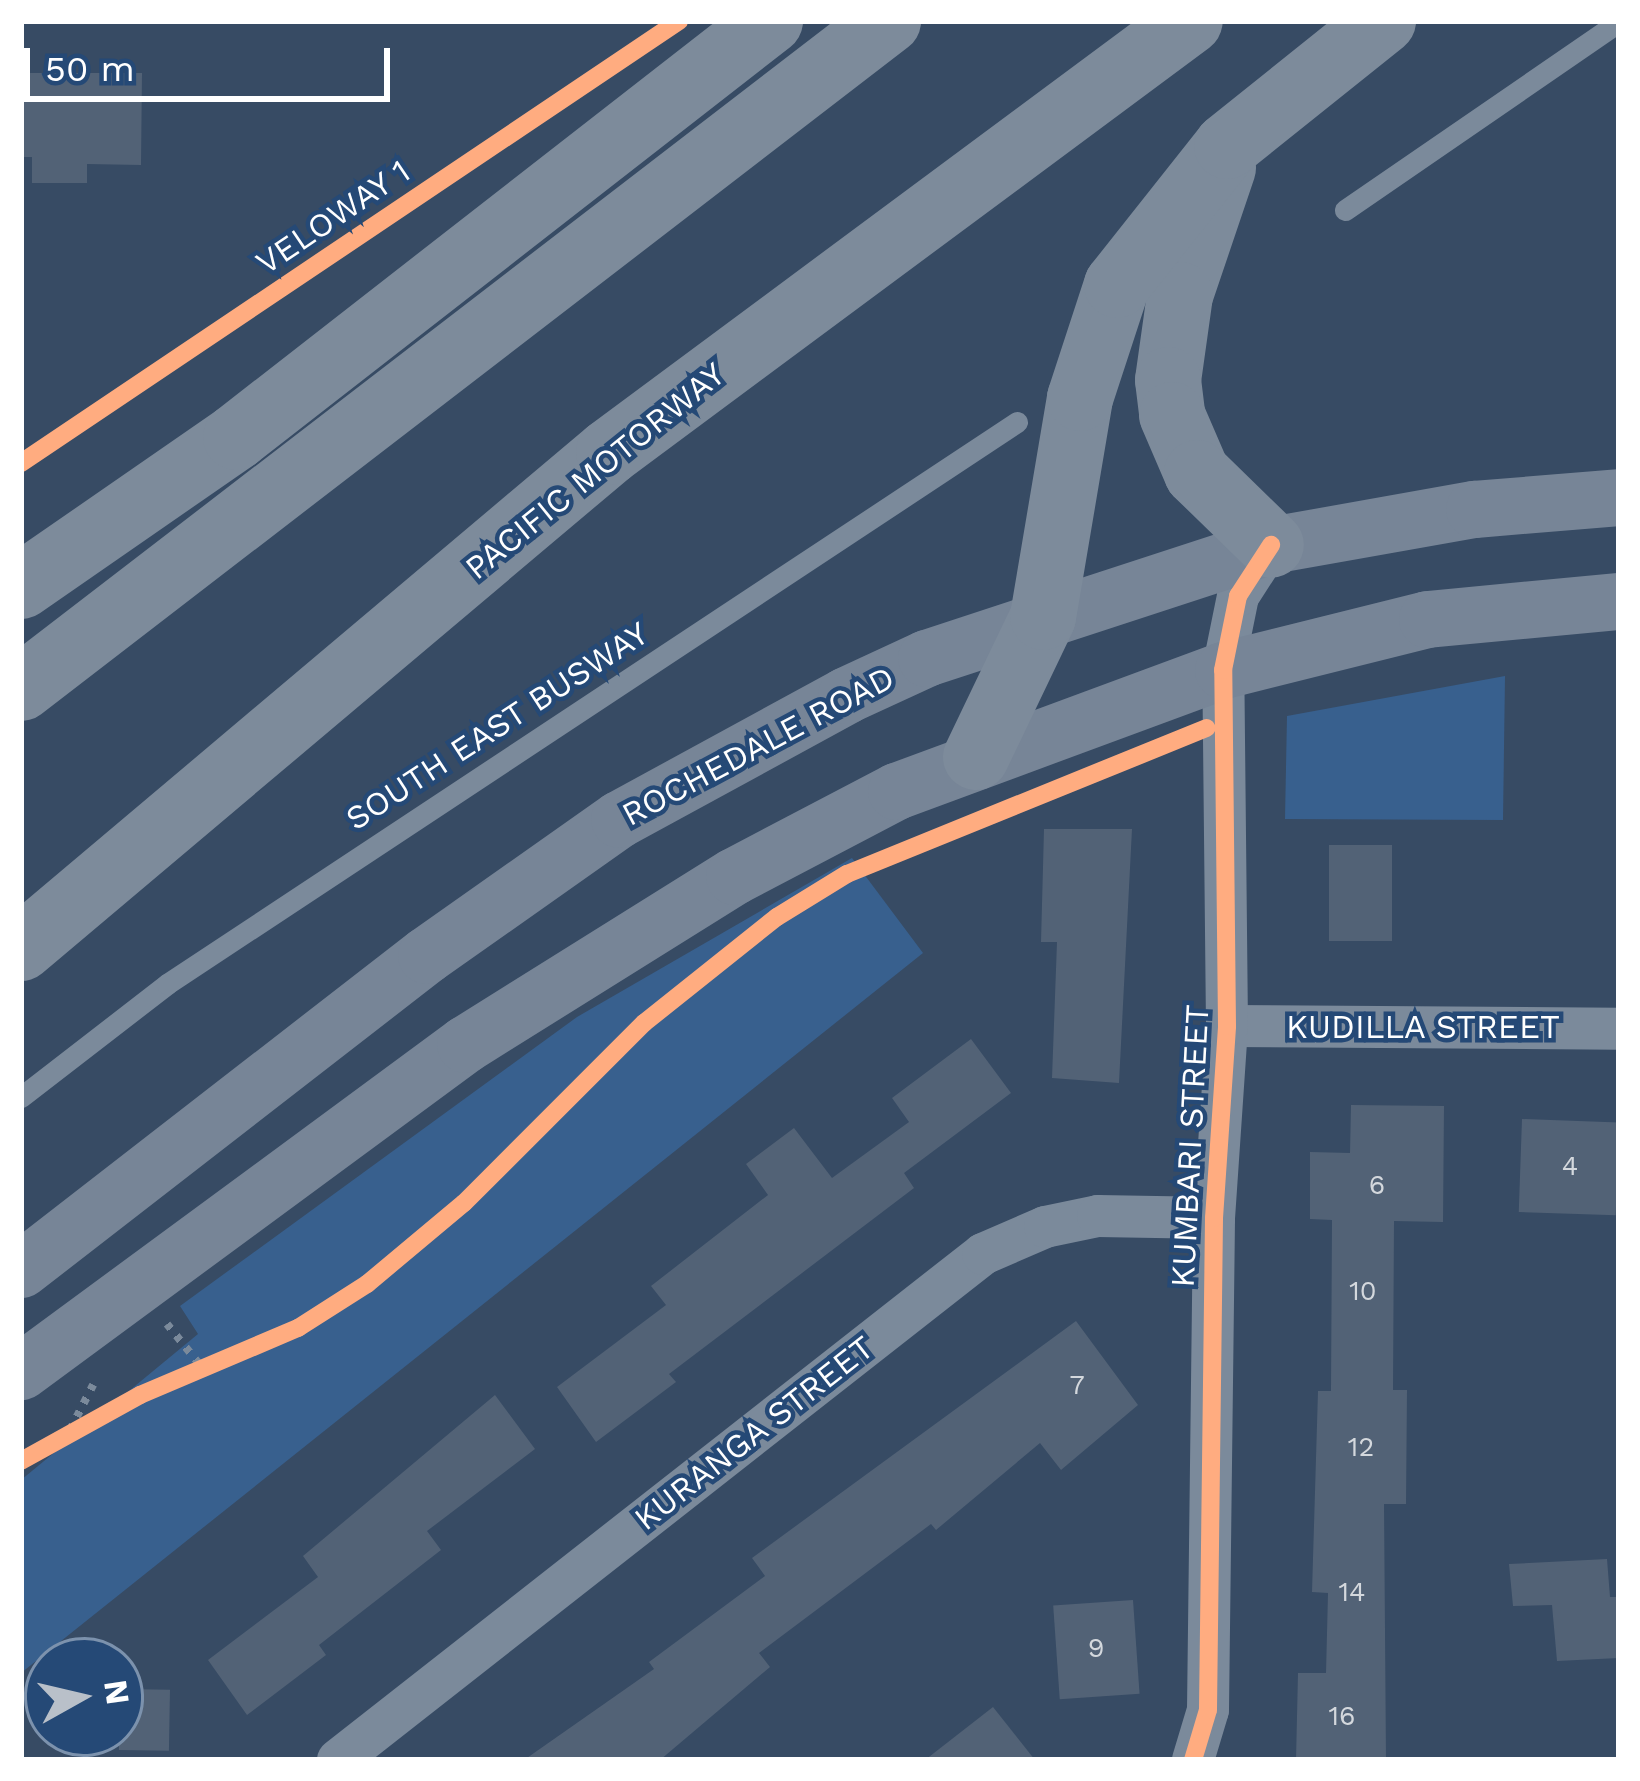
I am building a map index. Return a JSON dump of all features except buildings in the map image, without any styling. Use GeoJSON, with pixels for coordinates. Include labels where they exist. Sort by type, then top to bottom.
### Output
{"type":"FeatureCollection","features":[{"type":"Feature","properties":{"kind":"highway"},"geometry":{"type":"LineString","coordinates":[[21,586],[236,437],[770,21]]}},
{"type":"Feature","properties":{"kind":"highway"},"geometry":{"type":"LineString","coordinates":[[21,688],[888,21]]}},
{"type":"Feature","properties":{"kind":"highway","name":"PACIFIC MOTORWAY"},"geometry":{"type":"LineString","coordinates":[[21,948],[609,452],[1190,21]]}},
{"type":"Feature","properties":{"kind":"highway"},"geometry":{"type":"LineString","coordinates":[[976,757],[1043,617],[1097,333],[1144,242],[1227,146],[1383,21]]}},
{"type":"Feature","properties":{"kind":"highway"},"geometry":{"type":"LineString","coordinates":[[1227,146],[1213,215],[1180,296],[1168,380],[1179,444],[1197,473],[1271,545]]}},
{"type":"Feature","properties":{"kind":"main road","name":"ROCHEDALE ROAD"},"geometry":{"type":"LineString","coordinates":[[21,1269],[426,955],[619,819],[846,695],[1043,617],[1271,545],[1474,509],[1619,497]]}},
{"type":"Feature","properties":{"kind":"main road"},"geometry":{"type":"LineString","coordinates":[[21,1371],[465,1044],[734,875],[976,757],[1223,670],[1427,619],[1619,601]]}},
{"type":"Feature","properties":{"kind":"street","name":"KUMBARI STREET"},"geometry":{"type":"LineString","coordinates":[[1193,1760],[1208,1710],[1214,1218],[1227,1026],[1223,670],[1238,596],[1271,545]]}},
{"type":"Feature","properties":{"kind":"street","name":"KUDILLA STREET"},"geometry":{"type":"LineString","coordinates":[[1227,1026],[1619,1029]]}},
{"type":"Feature","properties":{"kind":"street","name":"KURANGA STREET"},"geometry":{"type":"LineString","coordinates":[[338,1760],[983,1254],[1045,1227],[1098,1216],[1214,1218]]}},
{"type":"Feature","properties":{"kind":"lane"},"geometry":{"type":"LineString","coordinates":[[1345,210],[1619,22]]}},
{"type":"Feature","properties":{"kind":"lane","name":"SOUTH EAST BUSWAY"},"geometry":{"type":"LineString","coordinates":[[21,1097],[166,984],[1017,422]]}},
{"type":"Feature","properties":{"kind":"path"},"geometry":{"type":"LineString","coordinates":[[149,1335],[166,1322],[204,1370]]}},
{"type":"Feature","properties":{"kind":"path"},"geometry":{"type":"LineString","coordinates":[[182,1378],[224,1362]]}},
{"type":"Feature","properties":{"kind":"path"},"geometry":{"type":"LineString","coordinates":[[70,1430],[100,1371]]}},
{"type":"Feature","properties":{"kind":"path"},"geometry":{"type":"LineString","coordinates":[[46,1442],[102,1414]]}},
{"type":"Feature","properties":{"kind":"shaded area"},"geometry":{"type":"Polygon","coordinates":[[[1505,676],[1503,820],[1285,819],[1287,716],[1505,676]]]}},
{"type":"Feature","properties":{"kind":"shaded area"},"geometry":{"type":"Polygon","coordinates":[[[852,858],[923,953],[66,1637],[24,1637],[21,1673],[21,1480],[198,1334],[180,1306],[577,1017],[852,858]]]}},
{"type":"Feature","properties":{"kind":"cycle path","name":"VELOWAY 1"},"geometry":{"type":"LineString","coordinates":[[21,463],[679,21]]}},
{"type":"Feature","properties":{"kind":"cycle path"},"geometry":{"type":"LineString","coordinates":[[1193,1760],[1208,1710],[1214,1218],[1227,1026],[1223,670],[1238,596],[1271,545]]}},
{"type":"Feature","properties":{"kind":"cycle path"},"geometry":{"type":"LineString","coordinates":[[21,1461],[140,1395],[298,1328],[367,1284],[464,1203],[644,1023],[777,917],[847,874],[1206,728]]}}]}
